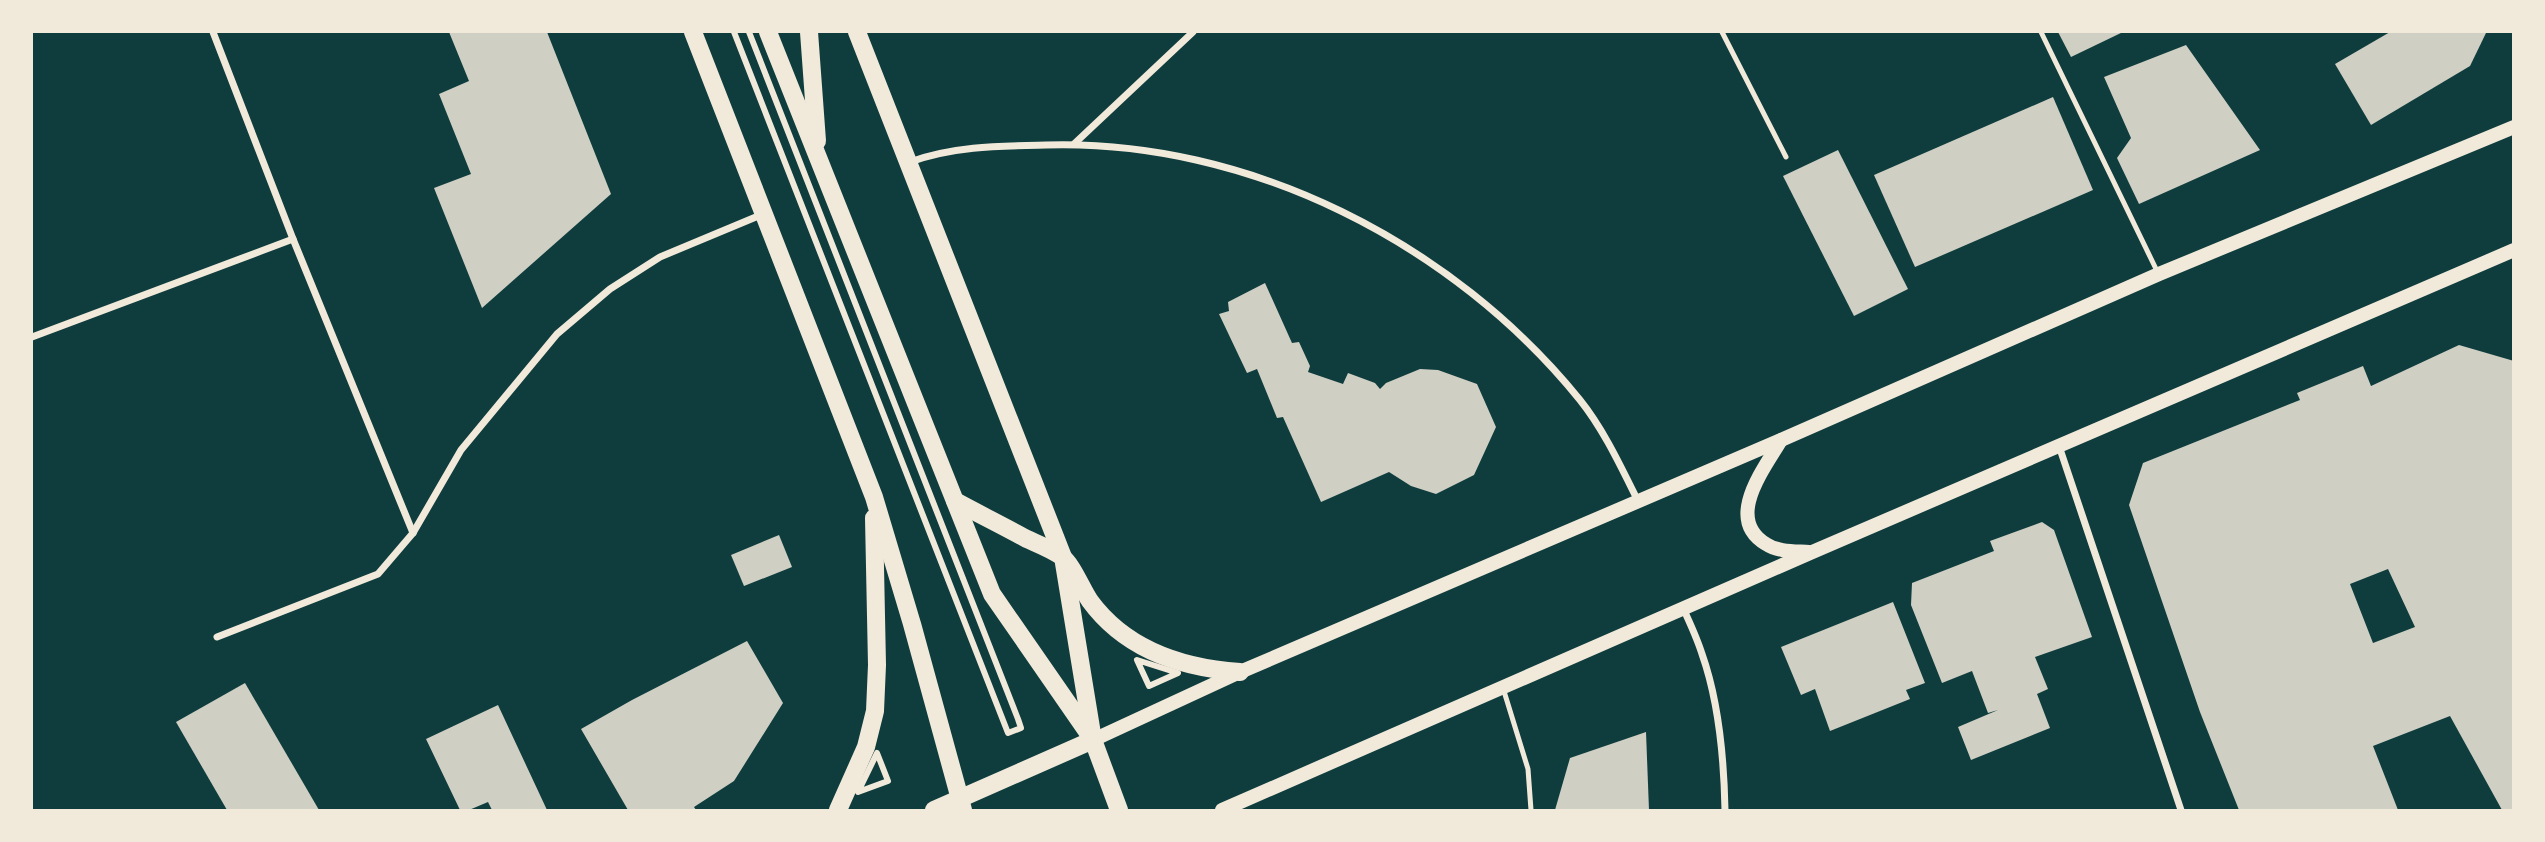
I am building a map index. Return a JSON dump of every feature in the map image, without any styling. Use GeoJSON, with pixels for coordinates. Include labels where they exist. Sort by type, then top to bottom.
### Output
{"type":"FeatureCollection","features":[{"type":"Feature","properties":{"kind":"main road"},"geometry":{"type":"LineString","coordinates":[[694,32],[874,497],[961,805]]}},
{"type":"Feature","properties":{"kind":"main road"},"geometry":{"type":"LineString","coordinates":[[768,32],[992,594],[1093,740]]}},
{"type":"Feature","properties":{"kind":"main road"},"geometry":{"type":"LineString","coordinates":[[809,32],[818,159]]}},
{"type":"Feature","properties":{"kind":"main road"},"geometry":{"type":"LineString","coordinates":[[857,32],[1063,557],[1091,602],[1114,627],[1134,643],[1153,654],[1183,663],[1212,670],[1240,672]]}},
{"type":"Feature","properties":{"kind":"main road"},"geometry":{"type":"LineString","coordinates":[[934,810],[961,805],[1240,672],[1781,440],[2159,274],[2514,127]]}},
{"type":"Feature","properties":{"kind":"main road"},"geometry":{"type":"LineString","coordinates":[[1222,810],[2514,250]]}},
{"type":"Feature","properties":{"kind":"main road"},"geometry":{"type":"LineString","coordinates":[[1781,440],[1750,495],[1746,510],[1748,523],[1766,544],[1810,553]]}},
{"type":"Feature","properties":{"kind":"main road"},"geometry":{"type":"LineString","coordinates":[[838,810],[866,747],[875,711],[877,665],[874,497]]}},
{"type":"Feature","properties":{"kind":"main road"},"geometry":{"type":"LineString","coordinates":[[955,501],[1063,557]]}},
{"type":"Feature","properties":{"kind":"main road"},"geometry":{"type":"LineString","coordinates":[[1063,557],[1093,740],[1119,810]]}},
{"type":"Feature","properties":{"kind":"street"},"geometry":{"type":"LineString","coordinates":[[213,32],[293,239],[413,533]]}},
{"type":"Feature","properties":{"kind":"street"},"geometry":{"type":"LineString","coordinates":[[734,32],[1009,733],[1021,728],[749,32]]}},
{"type":"Feature","properties":{"kind":"street"},"geometry":{"type":"LineString","coordinates":[[1074,144],[1193,32]]}},
{"type":"Feature","properties":{"kind":"street"},"geometry":{"type":"LineString","coordinates":[[908,162],[937,152],[984,147],[1074,144],[1130,147],[1202,159],[1270,181],[1346,212],[1426,261],[1488,307],[1540,354],[1582,403],[1639,501]]}},
{"type":"Feature","properties":{"kind":"street"},"geometry":{"type":"LineString","coordinates":[[217,637],[378,574],[413,533],[461,450],[557,334],[610,289],[660,257],[765,213]]}},
{"type":"Feature","properties":{"kind":"street"},"geometry":{"type":"LineString","coordinates":[[32,337],[293,239]]}},
{"type":"Feature","properties":{"kind":"street"},"geometry":{"type":"LineString","coordinates":[[2059,445],[2181,810]]}},
{"type":"Feature","properties":{"kind":"street"},"geometry":{"type":"LineString","coordinates":[[1683,608],[1703,656],[1714,702],[1725,773],[1725,810]]}},
{"type":"Feature","properties":{"kind":"street"},"geometry":{"type":"LineString","coordinates":[[1137,660],[1156,666],[1178,673],[1149,687],[1137,660]]}},
{"type":"Feature","properties":{"kind":"street"},"geometry":{"type":"LineString","coordinates":[[877,753],[888,781],[858,792],[866,776],[877,753]]}},
{"type":"Feature","properties":{"kind":"lane"},"geometry":{"type":"LineString","coordinates":[[1723,32],[1786,157]]}},
{"type":"Feature","properties":{"kind":"lane"},"geometry":{"type":"LineString","coordinates":[[2041,32],[2159,274]]}},
{"type":"Feature","properties":{"kind":"lane"},"geometry":{"type":"LineString","coordinates":[[1502,687],[1528,769],[1531,810]]}},
{"type":"Feature","properties":{"kind":"building"},"geometry":{"type":"Polygon","coordinates":[[[449,32],[547,32],[611,194],[482,308],[434,188],[471,174],[439,94],[469,81],[449,32]]]}},
{"type":"Feature","properties":{"kind":"building"},"geometry":{"type":"Polygon","coordinates":[[[2058,32],[2123,32],[2071,57],[2058,32]]]}},
{"type":"Feature","properties":{"kind":"building"},"geometry":{"type":"Polygon","coordinates":[[[2390,32],[2486,33],[2470,66],[2371,125],[2335,64],[2390,32]]]}},
{"type":"Feature","properties":{"kind":"building"},"geometry":{"type":"Polygon","coordinates":[[[2186,45],[2260,150],[2139,204],[2117,158],[2131,138],[2104,77],[2186,45]]]}},
{"type":"Feature","properties":{"kind":"building"},"geometry":{"type":"Polygon","coordinates":[[[2053,97],[2093,190],[1915,267],[1874,175],[2053,97]]]}},
{"type":"Feature","properties":{"kind":"building"},"geometry":{"type":"Polygon","coordinates":[[[1838,150],[1908,289],[1854,316],[1783,176],[1838,150]]]}},
{"type":"Feature","properties":{"kind":"building"},"geometry":{"type":"Polygon","coordinates":[[[1265,283],[1292,343],[1299,342],[1310,366],[1308,372],[1343,384],[1348,373],[1375,383],[1380,389],[1386,383],[1420,369],[1438,370],[1477,384],[1496,427],[1474,475],[1436,494],[1411,486],[1389,472],[1321,502],[1283,417],[1277,418],[1257,369],[1247,373],[1219,314],[1229,311],[1228,302],[1265,283]]]}},
{"type":"Feature","properties":{"kind":"building"},"geometry":{"type":"Polygon","coordinates":[[[2459,345],[2514,361],[2514,810],[2502,810],[2450,716],[2373,746],[2398,810],[2239,810],[2200,712],[2129,505],[2143,463],[2300,400],[2297,393],[2363,366],[2371,386],[2459,345]],[[2388,569],[2350,584],[2373,643],[2415,627],[2388,569]]]}},
{"type":"Feature","properties":{"kind":"building"},"geometry":{"type":"Polygon","coordinates":[[[2042,522],[2054,530],[2092,637],[2035,657],[2048,689],[2037,694],[2050,728],[1971,760],[1958,727],[1998,710],[1988,713],[1972,671],[1942,683],[1911,605],[1912,583],[1994,551],[1990,541],[2042,522]]]}},
{"type":"Feature","properties":{"kind":"building"},"geometry":{"type":"Polygon","coordinates":[[[779,535],[792,567],[744,586],[731,555],[779,535]]]}},
{"type":"Feature","properties":{"kind":"building"},"geometry":{"type":"Polygon","coordinates":[[[1893,602],[1925,683],[1906,690],[1910,699],[1830,731],[1815,689],[1801,695],[1781,647],[1893,602]]]}},
{"type":"Feature","properties":{"kind":"building"},"geometry":{"type":"Polygon","coordinates":[[[747,641],[783,703],[734,781],[694,807],[696,810],[628,810],[581,729],[747,641]]]}},
{"type":"Feature","properties":{"kind":"building"},"geometry":{"type":"Polygon","coordinates":[[[245,683],[319,810],[227,810],[176,722],[245,683]]]}},
{"type":"Feature","properties":{"kind":"building"},"geometry":{"type":"Polygon","coordinates":[[[498,705],[547,810],[492,810],[488,802],[469,810],[460,810],[426,739],[498,705]]]}},
{"type":"Feature","properties":{"kind":"building"},"geometry":{"type":"Polygon","coordinates":[[[1646,732],[1649,810],[1555,810],[1570,758],[1646,732]]]}}]}
